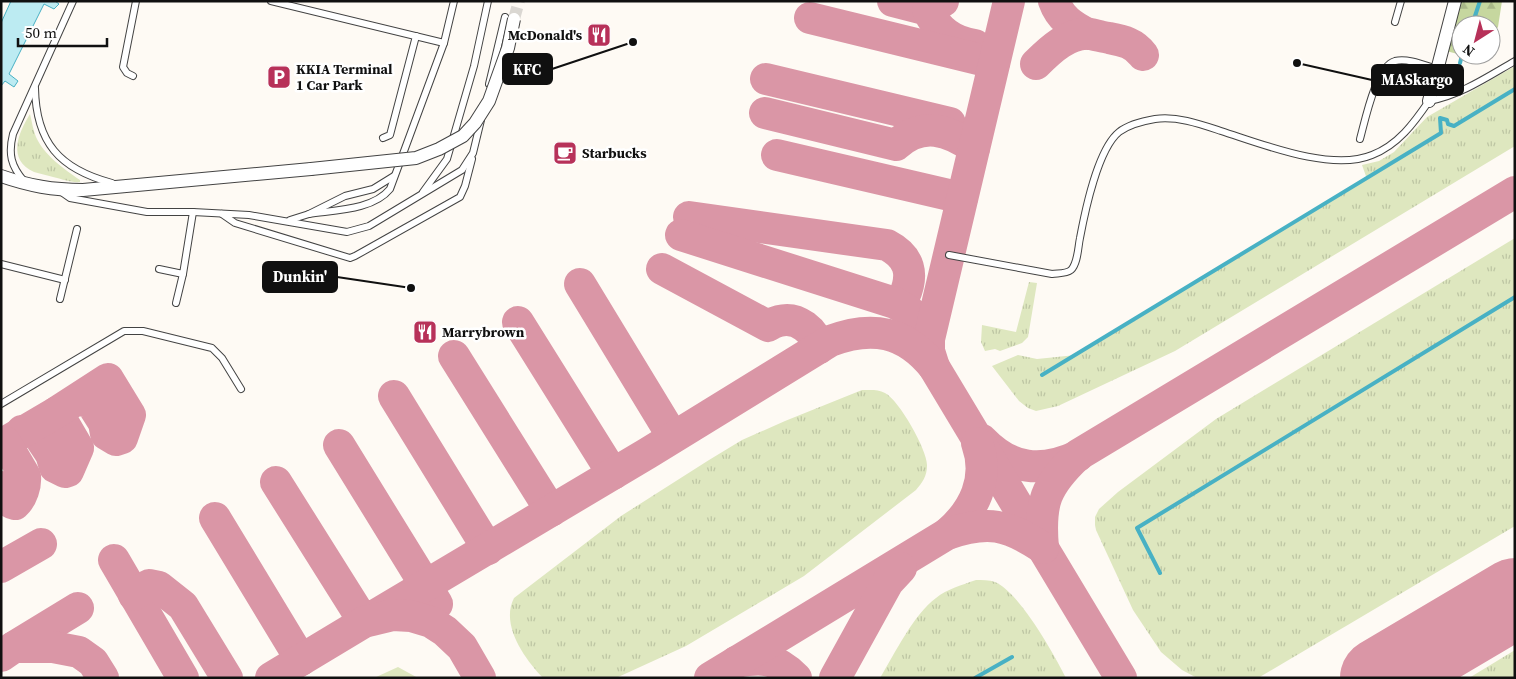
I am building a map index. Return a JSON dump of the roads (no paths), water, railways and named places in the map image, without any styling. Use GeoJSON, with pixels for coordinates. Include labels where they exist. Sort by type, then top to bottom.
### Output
{"type":"FeatureCollection","features":[{"type":"Feature","properties":{"kind":"street"},"geometry":{"type":"LineString","coordinates":[[1429,101],[1455,1]]}},
{"type":"Feature","properties":{"kind":"street"},"geometry":{"type":"LineString","coordinates":[[1,176],[29,185],[60,190],[83,190],[416,158],[439,149],[463,136],[475,123],[489,101],[508,48],[510,18]]}},
{"type":"Feature","properties":{"kind":"lane"},"geometry":{"type":"LineString","coordinates":[[29,185],[17,173],[12,164],[10,146],[13,134],[73,1]]}},
{"type":"Feature","properties":{"kind":"lane"},"geometry":{"type":"LineString","coordinates":[[133,76],[127,73],[123,66],[136,1]]}},
{"type":"Feature","properties":{"kind":"lane"},"geometry":{"type":"LineString","coordinates":[[271,1],[444,43]]}},
{"type":"Feature","properties":{"kind":"lane"},"geometry":{"type":"LineString","coordinates":[[309,214],[368,205],[385,195],[390,189],[444,43],[454,1]]}},
{"type":"Feature","properties":{"kind":"lane"},"geometry":{"type":"LineString","coordinates":[[420,195],[447,159],[474,66],[488,1]]}},
{"type":"Feature","properties":{"kind":"lane"},"geometry":{"type":"LineString","coordinates":[[1396,22],[1401,1]]}},
{"type":"Feature","properties":{"kind":"lane"},"geometry":{"type":"LineString","coordinates":[[222,214],[235,223],[350,258],[460,197],[465,186],[510,18]]}},
{"type":"Feature","properties":{"kind":"lane"},"geometry":{"type":"LineString","coordinates":[[383,138],[390,135],[416,36]]}},
{"type":"Feature","properties":{"kind":"lane"},"geometry":{"type":"LineString","coordinates":[[1360,138],[1377,82],[1392,61],[1402,60],[1437,69]]}},
{"type":"Feature","properties":{"kind":"lane"},"geometry":{"type":"LineString","coordinates":[[949,255],[1052,274],[1065,273],[1071,270],[1076,261],[1085,213],[1102,160],[1119,133],[1132,125],[1155,119],[1184,120],[1288,152],[1320,159],[1350,160],[1371,156],[1390,145],[1407,131],[1429,101],[1446,98],[1460,92],[1515,61]]}},
{"type":"Feature","properties":{"kind":"lane"},"geometry":{"type":"LineString","coordinates":[[35,84],[38,121],[41,131],[54,150],[64,160],[85,174],[120,186]]}},
{"type":"Feature","properties":{"kind":"lane"},"geometry":{"type":"LineString","coordinates":[[60,190],[70,198],[147,212],[249,215],[347,232],[369,226],[462,170],[473,153]]}},
{"type":"Feature","properties":{"kind":"lane"},"geometry":{"type":"LineString","coordinates":[[289,221],[309,214],[345,196],[373,189],[394,176]]}},
{"type":"Feature","properties":{"kind":"lane"},"geometry":{"type":"LineString","coordinates":[[176,304],[194,212]]}},
{"type":"Feature","properties":{"kind":"lane"},"geometry":{"type":"LineString","coordinates":[[60,299],[77,229]]}},
{"type":"Feature","properties":{"kind":"lane"},"geometry":{"type":"LineString","coordinates":[[1,264],[65,280]]}},
{"type":"Feature","properties":{"kind":"lane"},"geometry":{"type":"LineString","coordinates":[[159,269],[183,274]]}},
{"type":"Feature","properties":{"kind":"lane"},"geometry":{"type":"LineString","coordinates":[[1,404],[124,331],[143,331],[212,348],[222,358],[241,389]]}},
{"type":"Feature","properties":{"kind":"water"},"geometry":{"type":"Polygon","coordinates":[[[11,1],[55,1],[59,4],[54,9],[44,4],[9,74],[18,81],[14,87],[5,81],[1,86],[1,23],[11,1]]]}},
{"type":"Feature","properties":{"kind":"waterway"},"geometry":{"type":"LineString","coordinates":[[1475,15],[1480,1]]}},
{"type":"Feature","properties":{"kind":"waterway"},"geometry":{"type":"LineString","coordinates":[[1042,375],[1441,133],[1440,118],[1447,120],[1448,124],[1454,126],[1515,89]]}},
{"type":"Feature","properties":{"kind":"waterway"},"geometry":{"type":"LineString","coordinates":[[1160,573],[1137,528],[1515,297]]}},
{"type":"Feature","properties":{"kind":"waterway"},"geometry":{"type":"LineString","coordinates":[[975,678],[1012,657]]}},
{"type":"Feature","properties":{"kind":"tunnel"},"geometry":{"type":"LineString","coordinates":[[514,19],[519,1]]}},
{"type":"Feature","properties":{"kind":"place","name":"McDonald's"},"geometry":{"type":"Point","coordinates":[599,35]}},
{"type":"Feature","properties":{"kind":"place","name":"KFC"},"geometry":{"type":"Point","coordinates":[633,42]}},
{"type":"Feature","properties":{"kind":"place","name":"MASkargo"},"geometry":{"type":"Point","coordinates":[1297,63]}},
{"type":"Feature","properties":{"kind":"place","name":"KKIA Terminal 1 Car Park"},"geometry":{"type":"Point","coordinates":[279,77]}},
{"type":"Feature","properties":{"kind":"place","name":"Starbucks"},"geometry":{"type":"Point","coordinates":[565,153]}},
{"type":"Feature","properties":{"kind":"place","name":"Dunkin'"},"geometry":{"type":"Point","coordinates":[411,288]}},
{"type":"Feature","properties":{"kind":"place","name":"Marrybrown"},"geometry":{"type":"Point","coordinates":[425,332]}}]}
